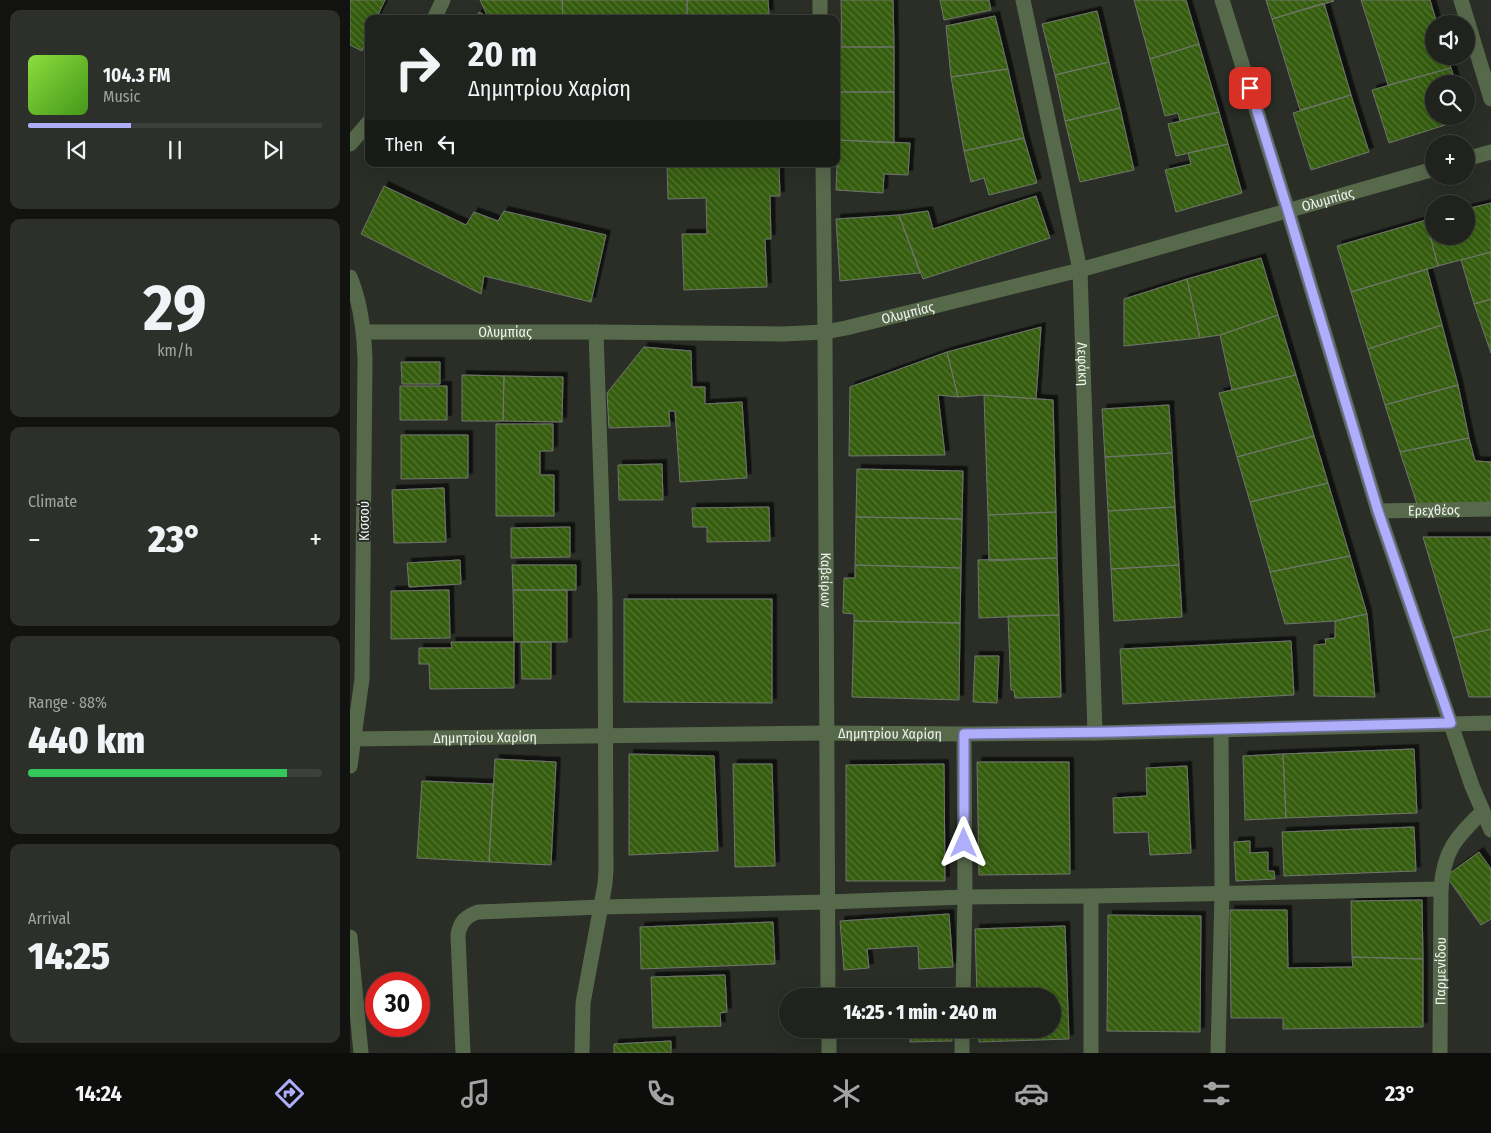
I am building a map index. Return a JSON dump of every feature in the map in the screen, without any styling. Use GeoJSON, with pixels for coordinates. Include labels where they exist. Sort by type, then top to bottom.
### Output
{"type":"FeatureCollection","features":[{"type":"Feature","properties":{"kind":"street"},"geometry":{"type":"LineString","coordinates":[[436,15],[443,0]]}},
{"type":"Feature","properties":{"kind":"street"},"geometry":{"type":"LineString","coordinates":[[820,0],[820,15]]}},
{"type":"Feature","properties":{"kind":"street","name":"Λεφάκη"},"geometry":{"type":"LineString","coordinates":[[1023,0],[1080,270],[1095,733]]}},
{"type":"Feature","properties":{"kind":"street"},"geometry":{"type":"LineString","coordinates":[[1222,0],[1288,211],[1378,511],[1482,812],[1491,830]]}},
{"type":"Feature","properties":{"kind":"street"},"geometry":{"type":"LineString","coordinates":[[1461,0],[1491,99]]}},
{"type":"Feature","properties":{"kind":"street"},"geometry":{"type":"LineString","coordinates":[[350,144],[365,127]]}},
{"type":"Feature","properties":{"kind":"street"},"geometry":{"type":"LineString","coordinates":[[1475,156],[1491,152]]}},
{"type":"Feature","properties":{"kind":"street","name":"Καβείρων"},"geometry":{"type":"LineString","coordinates":[[823,167],[828,988]]}},
{"type":"Feature","properties":{"kind":"street","name":"Ολυμπίας"},"geometry":{"type":"LineString","coordinates":[[364,332],[783,334],[825,332],[1080,270],[1425,172]]}},
{"type":"Feature","properties":{"kind":"street","name":"Κισσού"},"geometry":{"type":"LineString","coordinates":[[350,277],[364,332],[365,369],[362,679],[352,739],[350,766]]}},
{"type":"Feature","properties":{"kind":"street"},"geometry":{"type":"LineString","coordinates":[[582,1053],[581,1025],[583,1003],[601,907],[606,869],[605,600],[596,332]]}},
{"type":"Feature","properties":{"kind":"street","name":"Ερεχθέος"},"geometry":{"type":"LineString","coordinates":[[1378,511],[1491,510]]}},
{"type":"Feature","properties":{"kind":"street","name":"Δημητρίου Χαρίση"},"geometry":{"type":"LineString","coordinates":[[352,739],[826,733],[1095,733],[1491,723]]}},
{"type":"Feature","properties":{"kind":"street"},"geometry":{"type":"LineString","coordinates":[[1218,1053],[1222,894],[1221,730]]}},
{"type":"Feature","properties":{"kind":"street"},"geometry":{"type":"LineString","coordinates":[[963,988],[965,897],[964,734]]}},
{"type":"Feature","properties":{"kind":"street","name":"Παρμενίδου"},"geometry":{"type":"LineString","coordinates":[[1440,1053],[1442,870],[1450,847],[1456,838],[1482,812]]}},
{"type":"Feature","properties":{"kind":"street"},"geometry":{"type":"LineString","coordinates":[[462,1053],[459,926],[464,919],[478,912],[965,897],[1441,889]]}},
{"type":"Feature","properties":{"kind":"street"},"geometry":{"type":"LineString","coordinates":[[1091,896],[1091,1053]]}},
{"type":"Feature","properties":{"kind":"street"},"geometry":{"type":"LineString","coordinates":[[350,937],[361,1053]]}},
{"type":"Feature","properties":{"kind":"street"},"geometry":{"type":"LineString","coordinates":[[829,1038],[829,1053]]}},
{"type":"Feature","properties":{"kind":"street"},"geometry":{"type":"LineString","coordinates":[[962,1038],[962,1053]]}},
{"type":"Feature","properties":{"kind":"building"},"geometry":{"type":"Polygon","coordinates":[[[350,0],[385,0],[378,15],[365,15],[365,45],[362,51],[350,45],[350,0]]]}},
{"type":"Feature","properties":{"kind":"building"},"geometry":{"type":"Polygon","coordinates":[[[480,0],[562,0],[563,15],[487,15],[480,0]]]}},
{"type":"Feature","properties":{"kind":"building"},"geometry":{"type":"Polygon","coordinates":[[[562,0],[687,0],[687,15],[563,15],[562,0]]]}},
{"type":"Feature","properties":{"kind":"building"},"geometry":{"type":"Polygon","coordinates":[[[687,0],[768,0],[769,14],[687,15],[687,0]]]}},
{"type":"Feature","properties":{"kind":"building"},"geometry":{"type":"Polygon","coordinates":[[[841,0],[893,0],[894,47],[842,47],[841,0]]]}},
{"type":"Feature","properties":{"kind":"building"},"geometry":{"type":"Polygon","coordinates":[[[940,0],[989,0],[991,10],[944,20],[940,0]]]}},
{"type":"Feature","properties":{"kind":"building"},"geometry":{"type":"Polygon","coordinates":[[[1134,0],[1186,0],[1199,44],[1150,59],[1134,0]]]}},
{"type":"Feature","properties":{"kind":"building"},"geometry":{"type":"Polygon","coordinates":[[[1266,0],[1333,0],[1334,1],[1272,19],[1266,0]]]}},
{"type":"Feature","properties":{"kind":"building"},"geometry":{"type":"Polygon","coordinates":[[[1361,0],[1430,0],[1434,15],[1425,15],[1425,65],[1450,65],[1451,68],[1388,85],[1361,0]]]}},
{"type":"Feature","properties":{"kind":"building"},"geometry":{"type":"Polygon","coordinates":[[[1324,3],[1351,95],[1300,110],[1272,19],[1324,3]]]}},
{"type":"Feature","properties":{"kind":"building"},"geometry":{"type":"Polygon","coordinates":[[[1097,11],[1109,62],[1055,75],[1042,24],[1097,11]]]}},
{"type":"Feature","properties":{"kind":"building"},"geometry":{"type":"Polygon","coordinates":[[[995,16],[1008,69],[951,77],[946,26],[995,16]]]}},
{"type":"Feature","properties":{"kind":"building"},"geometry":{"type":"Polygon","coordinates":[[[1199,44],[1219,112],[1180,121],[1178,113],[1165,116],[1150,59],[1199,44]]]}},
{"type":"Feature","properties":{"kind":"building"},"geometry":{"type":"Polygon","coordinates":[[[840,47],[894,47],[894,92],[840,92],[840,47]]]}},
{"type":"Feature","properties":{"kind":"building"},"geometry":{"type":"Polygon","coordinates":[[[1109,62],[1120,108],[1065,121],[1055,75],[1109,62]]]}},
{"type":"Feature","properties":{"kind":"building"},"geometry":{"type":"Polygon","coordinates":[[[1451,68],[1453,75],[1426,75],[1451,68]]]}},
{"type":"Feature","properties":{"kind":"building"},"geometry":{"type":"Polygon","coordinates":[[[1008,69],[1024,138],[964,151],[951,77],[1008,69]]]}},
{"type":"Feature","properties":{"kind":"building"},"geometry":{"type":"Polygon","coordinates":[[[1425,75],[1425,125],[1445,125],[1389,143],[1372,90],[1425,75]]]}},
{"type":"Feature","properties":{"kind":"building"},"geometry":{"type":"Polygon","coordinates":[[[840,92],[894,92],[894,143],[840,140],[840,92]]]}},
{"type":"Feature","properties":{"kind":"building"},"geometry":{"type":"Polygon","coordinates":[[[1351,95],[1369,152],[1311,170],[1293,113],[1351,95]]]}},
{"type":"Feature","properties":{"kind":"building"},"geometry":{"type":"Polygon","coordinates":[[[1120,108],[1134,170],[1080,182],[1065,121],[1120,108]]]}},
{"type":"Feature","properties":{"kind":"building"},"geometry":{"type":"Polygon","coordinates":[[[1219,112],[1228,144],[1176,156],[1168,124],[1219,112]]]}},
{"type":"Feature","properties":{"kind":"building"},"geometry":{"type":"Polygon","coordinates":[[[1024,138],[1037,183],[989,195],[984,178],[971,182],[964,151],[1024,138]]]}},
{"type":"Feature","properties":{"kind":"building"},"geometry":{"type":"Polygon","coordinates":[[[840,140],[910,143],[908,175],[884,174],[883,193],[836,190],[837,167],[840,167],[840,140]]]}},
{"type":"Feature","properties":{"kind":"building"},"geometry":{"type":"Polygon","coordinates":[[[1228,144],[1242,193],[1176,212],[1165,170],[1191,164],[1188,153],[1228,144]]]}},
{"type":"Feature","properties":{"kind":"building"},"geometry":{"type":"Polygon","coordinates":[[[667,167],[779,167],[780,196],[770,196],[771,239],[765,239],[767,287],[684,290],[682,234],[707,234],[706,198],[668,199],[667,167]]]}},
{"type":"Feature","properties":{"kind":"building"},"geometry":{"type":"Polygon","coordinates":[[[384,186],[466,225],[474,212],[498,221],[504,211],[606,235],[591,302],[484,276],[481,294],[361,234],[384,186]]]}},
{"type":"Feature","properties":{"kind":"building"},"geometry":{"type":"Polygon","coordinates":[[[1036,196],[1050,238],[923,279],[899,215],[928,211],[933,229],[1036,196]]]}},
{"type":"Feature","properties":{"kind":"building"},"geometry":{"type":"Polygon","coordinates":[[[1491,203],[1491,252],[1438,266],[1433,245],[1475,245],[1475,207],[1491,203]]]}},
{"type":"Feature","properties":{"kind":"building"},"geometry":{"type":"Polygon","coordinates":[[[899,215],[920,273],[840,281],[836,219],[899,215]]]}},
{"type":"Feature","properties":{"kind":"building"},"geometry":{"type":"Polygon","coordinates":[[[1425,220],[1425,245],[1433,245],[1438,266],[1351,292],[1337,246],[1425,220]]]}},
{"type":"Feature","properties":{"kind":"building"},"geometry":{"type":"Polygon","coordinates":[[[1491,252],[1491,299],[1474,304],[1461,260],[1491,252]]]}},
{"type":"Feature","properties":{"kind":"building"},"geometry":{"type":"Polygon","coordinates":[[[1261,258],[1278,315],[1220,335],[1200,338],[1187,279],[1261,258]]]}},
{"type":"Feature","properties":{"kind":"building"},"geometry":{"type":"Polygon","coordinates":[[[1427,269],[1442,325],[1368,349],[1351,292],[1427,269]]]}},
{"type":"Feature","properties":{"kind":"building"},"geometry":{"type":"Polygon","coordinates":[[[1187,279],[1200,338],[1124,346],[1124,299],[1187,279]]]}},
{"type":"Feature","properties":{"kind":"building"},"geometry":{"type":"Polygon","coordinates":[[[1491,299],[1491,353],[1474,304],[1491,299]]]}},
{"type":"Feature","properties":{"kind":"building"},"geometry":{"type":"Polygon","coordinates":[[[1278,315],[1296,375],[1232,390],[1220,335],[1278,315]]]}},
{"type":"Feature","properties":{"kind":"building"},"geometry":{"type":"Polygon","coordinates":[[[1442,325],[1458,385],[1385,405],[1368,349],[1442,325]]]}},
{"type":"Feature","properties":{"kind":"building"},"geometry":{"type":"Polygon","coordinates":[[[1041,327],[1036,399],[984,395],[958,397],[947,352],[1041,327]]]}},
{"type":"Feature","properties":{"kind":"building"},"geometry":{"type":"Polygon","coordinates":[[[644,347],[691,351],[692,387],[705,387],[705,404],[742,402],[747,478],[680,482],[675,411],[669,411],[670,426],[609,428],[607,393],[644,347]]]}},
{"type":"Feature","properties":{"kind":"building"},"geometry":{"type":"Polygon","coordinates":[[[947,352],[958,397],[938,395],[945,455],[849,456],[850,387],[947,352]]]}},
{"type":"Feature","properties":{"kind":"building"},"geometry":{"type":"Polygon","coordinates":[[[401,362],[440,362],[440,384],[402,384],[401,362]]]}},
{"type":"Feature","properties":{"kind":"building"},"geometry":{"type":"Polygon","coordinates":[[[462,375],[504,376],[503,421],[462,421],[462,375]]]}},
{"type":"Feature","properties":{"kind":"building"},"geometry":{"type":"Polygon","coordinates":[[[1296,375],[1314,436],[1237,457],[1219,393],[1296,375]]]}},
{"type":"Feature","properties":{"kind":"building"},"geometry":{"type":"Polygon","coordinates":[[[504,376],[563,377],[562,422],[503,421],[504,376]]]}},
{"type":"Feature","properties":{"kind":"building"},"geometry":{"type":"Polygon","coordinates":[[[1458,385],[1469,438],[1400,452],[1385,405],[1458,385]]]}},
{"type":"Feature","properties":{"kind":"building"},"geometry":{"type":"Polygon","coordinates":[[[400,386],[447,386],[447,420],[400,420],[400,386]]]}},
{"type":"Feature","properties":{"kind":"building"},"geometry":{"type":"Polygon","coordinates":[[[984,395],[1053,400],[1056,512],[988,515],[984,395]]]}},
{"type":"Feature","properties":{"kind":"building"},"geometry":{"type":"Polygon","coordinates":[[[1169,405],[1172,453],[1105,457],[1102,409],[1169,405]]]}},
{"type":"Feature","properties":{"kind":"building"},"geometry":{"type":"Polygon","coordinates":[[[496,424],[553,424],[553,451],[540,451],[540,475],[554,475],[554,516],[496,516],[496,424]]]}},
{"type":"Feature","properties":{"kind":"building"},"geometry":{"type":"Polygon","coordinates":[[[401,435],[468,435],[468,478],[401,479],[401,435]]]}},
{"type":"Feature","properties":{"kind":"building"},"geometry":{"type":"Polygon","coordinates":[[[1314,436],[1328,483],[1250,502],[1237,457],[1314,436]]]}},
{"type":"Feature","properties":{"kind":"building"},"geometry":{"type":"Polygon","coordinates":[[[1469,438],[1475,461],[1491,462],[1491,505],[1418,507],[1400,452],[1469,438]]]}},
{"type":"Feature","properties":{"kind":"building"},"geometry":{"type":"Polygon","coordinates":[[[1172,453],[1175,507],[1108,511],[1105,457],[1172,453]]]}},
{"type":"Feature","properties":{"kind":"building"},"geometry":{"type":"Polygon","coordinates":[[[662,464],[663,500],[619,500],[618,465],[662,464]]]}},
{"type":"Feature","properties":{"kind":"building"},"geometry":{"type":"Polygon","coordinates":[[[857,469],[963,471],[962,519],[856,517],[857,469]]]}},
{"type":"Feature","properties":{"kind":"building"},"geometry":{"type":"Polygon","coordinates":[[[1328,483],[1350,556],[1270,572],[1250,502],[1328,483]]]}},
{"type":"Feature","properties":{"kind":"building"},"geometry":{"type":"Polygon","coordinates":[[[444,488],[446,542],[394,543],[392,490],[444,488]]]}},
{"type":"Feature","properties":{"kind":"building"},"geometry":{"type":"Polygon","coordinates":[[[769,507],[770,541],[707,542],[707,527],[693,527],[692,508],[769,507]]]}},
{"type":"Feature","properties":{"kind":"building"},"geometry":{"type":"Polygon","coordinates":[[[1175,507],[1179,565],[1111,569],[1108,511],[1175,507]]]}},
{"type":"Feature","properties":{"kind":"building"},"geometry":{"type":"Polygon","coordinates":[[[1056,512],[1057,558],[989,561],[988,515],[1056,512]]]}},
{"type":"Feature","properties":{"kind":"building"},"geometry":{"type":"Polygon","coordinates":[[[856,517],[962,519],[961,568],[855,565],[856,517]]]}},
{"type":"Feature","properties":{"kind":"building"},"geometry":{"type":"Polygon","coordinates":[[[570,527],[570,557],[511,558],[511,528],[570,527]]]}},
{"type":"Feature","properties":{"kind":"building"},"geometry":{"type":"Polygon","coordinates":[[[1423,537],[1491,537],[1491,629],[1453,638],[1423,537]]]}},
{"type":"Feature","properties":{"kind":"building"},"geometry":{"type":"Polygon","coordinates":[[[1350,556],[1367,614],[1335,621],[1285,624],[1270,572],[1350,556]]]}},
{"type":"Feature","properties":{"kind":"building"},"geometry":{"type":"Polygon","coordinates":[[[1057,558],[1059,615],[979,618],[978,560],[1057,558]]]}},
{"type":"Feature","properties":{"kind":"building"},"geometry":{"type":"Polygon","coordinates":[[[460,560],[461,584],[409,587],[407,563],[460,560]]]}},
{"type":"Feature","properties":{"kind":"building"},"geometry":{"type":"Polygon","coordinates":[[[512,565],[576,565],[576,590],[513,590],[512,565]]]}},
{"type":"Feature","properties":{"kind":"building"},"geometry":{"type":"Polygon","coordinates":[[[855,565],[961,568],[960,623],[854,621],[854,614],[843,613],[844,578],[855,578],[855,565]]]}},
{"type":"Feature","properties":{"kind":"building"},"geometry":{"type":"Polygon","coordinates":[[[1179,565],[1182,617],[1114,621],[1111,569],[1179,565]]]}},
{"type":"Feature","properties":{"kind":"building"},"geometry":{"type":"Polygon","coordinates":[[[449,590],[450,638],[391,639],[391,591],[449,590]]]}},
{"type":"Feature","properties":{"kind":"building"},"geometry":{"type":"Polygon","coordinates":[[[513,590],[567,590],[567,642],[514,642],[513,590]]]}},
{"type":"Feature","properties":{"kind":"building"},"geometry":{"type":"Polygon","coordinates":[[[624,599],[772,599],[772,703],[624,702],[624,599]]]}},
{"type":"Feature","properties":{"kind":"building"},"geometry":{"type":"Polygon","coordinates":[[[1367,614],[1375,697],[1314,696],[1314,645],[1326,644],[1325,639],[1335,638],[1335,621],[1367,614]]]}},
{"type":"Feature","properties":{"kind":"building"},"geometry":{"type":"Polygon","coordinates":[[[1059,615],[1061,697],[1015,698],[1014,690],[1011,690],[1008,616],[1059,615]]]}},
{"type":"Feature","properties":{"kind":"building"},"geometry":{"type":"Polygon","coordinates":[[[854,621],[960,623],[959,700],[852,697],[854,621]]]}},
{"type":"Feature","properties":{"kind":"building"},"geometry":{"type":"Polygon","coordinates":[[[1491,629],[1491,697],[1469,697],[1453,638],[1491,629]]]}},
{"type":"Feature","properties":{"kind":"building"},"geometry":{"type":"Polygon","coordinates":[[[1291,641],[1294,695],[1123,704],[1120,649],[1291,641]]]}},
{"type":"Feature","properties":{"kind":"building"},"geometry":{"type":"Polygon","coordinates":[[[451,642],[514,642],[514,688],[430,689],[429,664],[419,664],[419,648],[452,648],[451,642]]]}},
{"type":"Feature","properties":{"kind":"building"},"geometry":{"type":"Polygon","coordinates":[[[521,642],[551,642],[551,679],[522,679],[521,642]]]}},
{"type":"Feature","properties":{"kind":"building"},"geometry":{"type":"Polygon","coordinates":[[[975,656],[999,656],[997,703],[973,702],[975,656]]]}},
{"type":"Feature","properties":{"kind":"building"},"geometry":{"type":"Polygon","coordinates":[[[1414,749],[1417,813],[1286,818],[1283,754],[1414,749]]]}},
{"type":"Feature","properties":{"kind":"building"},"geometry":{"type":"Polygon","coordinates":[[[629,754],[714,756],[718,851],[629,855],[629,754]]]}},
{"type":"Feature","properties":{"kind":"building"},"geometry":{"type":"Polygon","coordinates":[[[1283,754],[1286,818],[1245,820],[1243,756],[1283,754]]]}},
{"type":"Feature","properties":{"kind":"building"},"geometry":{"type":"Polygon","coordinates":[[[495,759],[556,762],[551,865],[489,862],[495,759]]]}},
{"type":"Feature","properties":{"kind":"building"},"geometry":{"type":"Polygon","coordinates":[[[977,762],[1069,762],[1070,874],[979,875],[977,762]]]}},
{"type":"Feature","properties":{"kind":"building"},"geometry":{"type":"Polygon","coordinates":[[[733,764],[772,764],[775,866],[735,867],[733,764]]]}},
{"type":"Feature","properties":{"kind":"building"},"geometry":{"type":"Polygon","coordinates":[[[944,764],[945,881],[846,881],[846,765],[944,764]]]}},
{"type":"Feature","properties":{"kind":"building"},"geometry":{"type":"Polygon","coordinates":[[[1187,766],[1191,853],[1150,855],[1148,832],[1114,833],[1113,798],[1147,796],[1146,768],[1187,766]]]}},
{"type":"Feature","properties":{"kind":"building"},"geometry":{"type":"Polygon","coordinates":[[[422,781],[493,784],[489,862],[417,858],[422,781]]]}},
{"type":"Feature","properties":{"kind":"building"},"geometry":{"type":"Polygon","coordinates":[[[1414,827],[1416,871],[1284,876],[1282,832],[1414,827]]]}},
{"type":"Feature","properties":{"kind":"building"},"geometry":{"type":"Polygon","coordinates":[[[1250,841],[1250,853],[1268,852],[1268,871],[1274,871],[1275,879],[1236,881],[1234,842],[1250,841]]]}},
{"type":"Feature","properties":{"kind":"building"},"geometry":{"type":"Polygon","coordinates":[[[1479,852],[1491,869],[1491,919],[1481,925],[1446,876],[1479,852]]]}},
{"type":"Feature","properties":{"kind":"building"},"geometry":{"type":"Polygon","coordinates":[[[1422,900],[1423,959],[1352,957],[1351,901],[1422,900]]]}},
{"type":"Feature","properties":{"kind":"building"},"geometry":{"type":"Polygon","coordinates":[[[1230,910],[1287,910],[1288,968],[1353,967],[1352,957],[1423,959],[1423,1027],[1283,1029],[1283,1018],[1231,1018],[1230,910]]]}},
{"type":"Feature","properties":{"kind":"building"},"geometry":{"type":"Polygon","coordinates":[[[949,914],[953,967],[919,969],[918,946],[867,949],[869,968],[844,970],[840,921],[949,914]]]}},
{"type":"Feature","properties":{"kind":"building"},"geometry":{"type":"Polygon","coordinates":[[[1108,915],[1201,916],[1200,1032],[1107,1031],[1108,915]]]}},
{"type":"Feature","properties":{"kind":"building"},"geometry":{"type":"Polygon","coordinates":[[[773,922],[775,964],[641,969],[640,927],[773,922]]]}},
{"type":"Feature","properties":{"kind":"building"},"geometry":{"type":"Polygon","coordinates":[[[1065,926],[1069,1039],[979,1042],[979,1038],[1061,1038],[1061,988],[977,988],[975,929],[1065,926]]]}},
{"type":"Feature","properties":{"kind":"building"},"geometry":{"type":"Polygon","coordinates":[[[725,975],[727,1012],[720,1013],[721,1026],[653,1028],[651,977],[725,975]]]}},
{"type":"Feature","properties":{"kind":"building"},"geometry":{"type":"Polygon","coordinates":[[[910,1038],[952,1038],[952,1041],[910,1042],[910,1038]]]}},
{"type":"Feature","properties":{"kind":"building"},"geometry":{"type":"Polygon","coordinates":[[[671,1041],[671,1053],[614,1053],[614,1044],[671,1041]]]}},
{"type":"Feature","properties":{"kind":"route"},"geometry":{"type":"LineString","coordinates":[[964,843],[964,734],[1451,723],[1378,511],[1250,88]]}}]}
